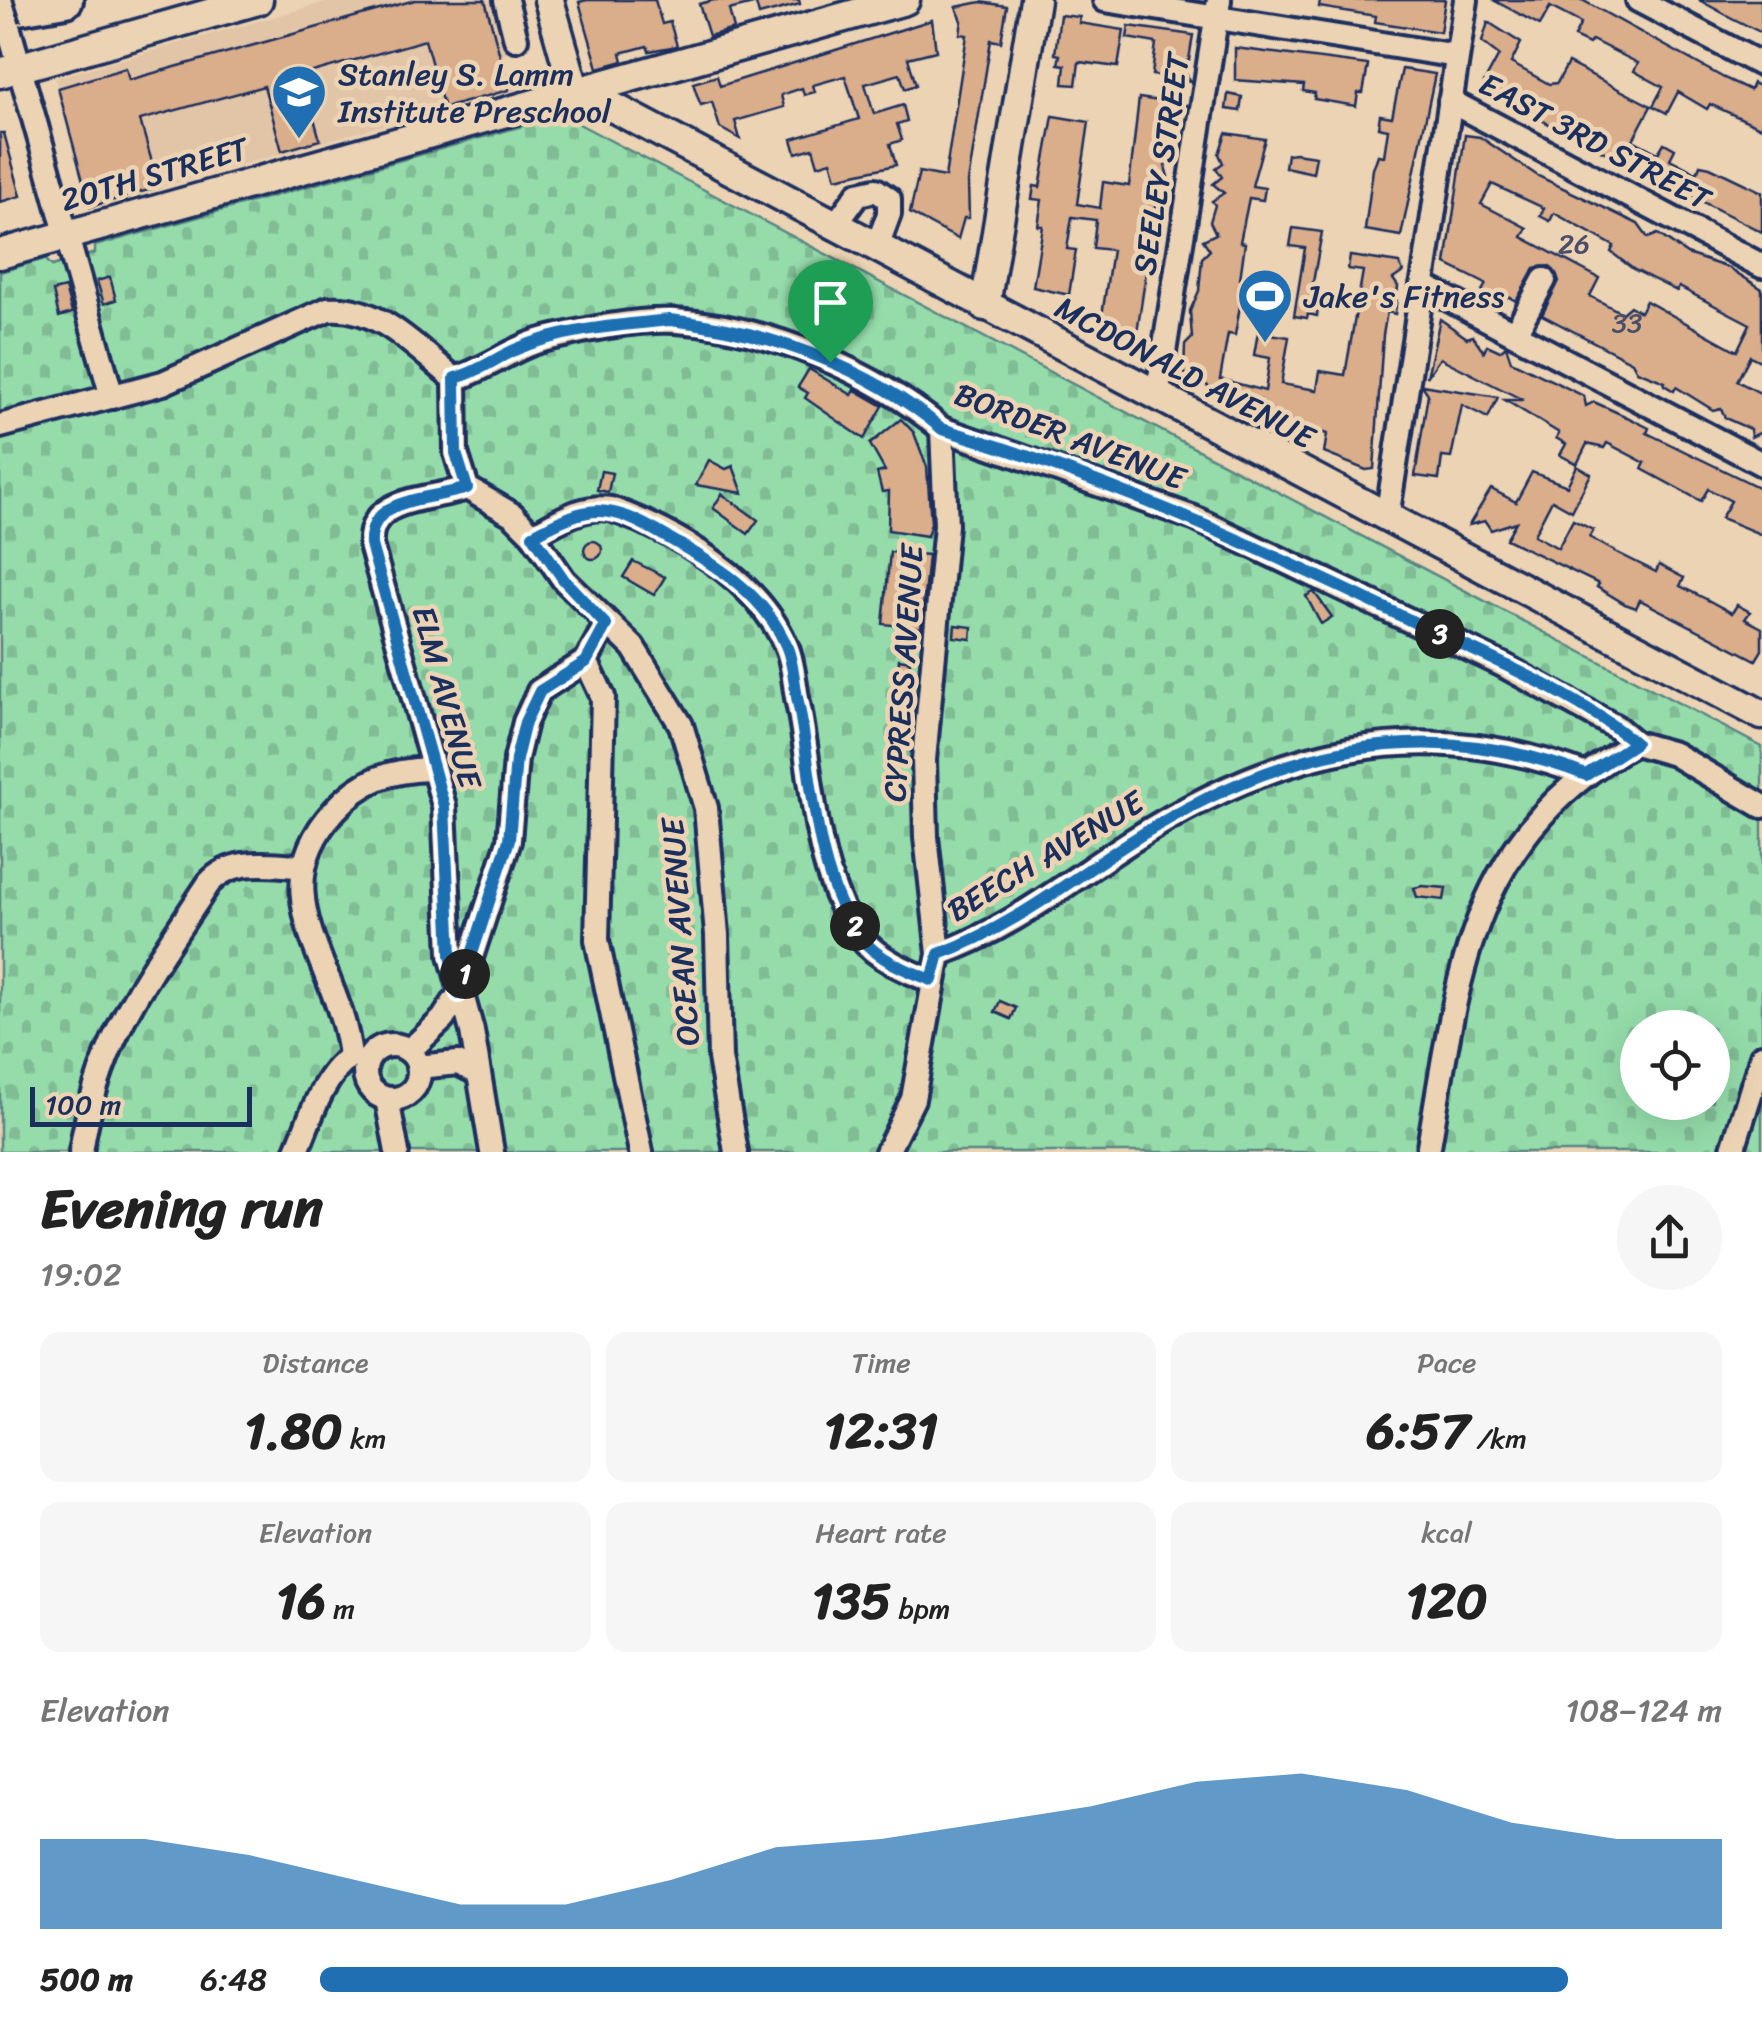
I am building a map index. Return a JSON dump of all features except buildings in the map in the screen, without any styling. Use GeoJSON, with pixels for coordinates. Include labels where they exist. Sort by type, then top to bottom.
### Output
{"type":"FeatureCollection","features":[{"type":"Feature","properties":{"kind":"highway"},"geometry":{"type":"LineString","coordinates":[[4,19],[66,0]]}},
{"type":"Feature","properties":{"kind":"main road"},"geometry":{"type":"LineString","coordinates":[[10,70],[258,0]]}},
{"type":"Feature","properties":{"kind":"main road"},"geometry":{"type":"LineString","coordinates":[[549,0],[575,92]]}},
{"type":"Feature","properties":{"kind":"main road","name":"20TH STREET"},"geometry":{"type":"LineString","coordinates":[[0,254],[905,0]]}},
{"type":"Feature","properties":{"kind":"main road"},"geometry":{"type":"LineString","coordinates":[[984,306],[1034,0]]}},
{"type":"Feature","properties":{"kind":"main road","name":"MCDONALD AVENUE"},"geometry":{"type":"LineString","coordinates":[[575,92],[603,102],[1762,716]]}},
{"type":"Feature","properties":{"kind":"street"},"geometry":{"type":"LineString","coordinates":[[0,0],[10,70],[67,236],[112,397]]}},
{"type":"Feature","properties":{"kind":"street"},"geometry":{"type":"LineString","coordinates":[[506,0],[516,39]]}},
{"type":"Feature","properties":{"kind":"street"},"geometry":{"type":"LineString","coordinates":[[1105,0],[1218,9],[1457,56]]}},
{"type":"Feature","properties":{"kind":"street"},"geometry":{"type":"LineString","coordinates":[[1386,518],[1466,0]]}},
{"type":"Feature","properties":{"kind":"street"},"geometry":{"type":"LineString","coordinates":[[1638,0],[1762,66]]}},
{"type":"Feature","properties":{"kind":"street","name":"SEELEY STREET"},"geometry":{"type":"LineString","coordinates":[[1157,397],[1218,9]]}},
{"type":"Feature","properties":{"kind":"street","name":"EAST 3RD STREET"},"geometry":{"type":"LineString","coordinates":[[1450,101],[1762,266]]}},
{"type":"Feature","properties":{"kind":"street"},"geometry":{"type":"LineString","coordinates":[[834,227],[862,191],[882,194],[890,209],[876,249]]}},
{"type":"Feature","properties":{"kind":"street"},"geometry":{"type":"LineString","coordinates":[[1515,334],[1544,280]]}},
{"type":"Feature","properties":{"kind":"street"},"geometry":{"type":"LineString","coordinates":[[1422,285],[1762,464]]}},
{"type":"Feature","properties":{"kind":"street"},"geometry":{"type":"LineString","coordinates":[[0,426],[163,383],[328,310],[351,307],[374,316],[455,378],[456,453],[467,488]]}},
{"type":"Feature","properties":{"kind":"street","name":"BORDER AVENUE"},"geometry":{"type":"LineString","coordinates":[[455,378],[484,370],[515,349],[545,340],[651,322],[703,324],[826,360],[911,404],[942,429],[1194,518],[1503,665],[1616,728],[1635,743],[1674,754],[1762,806]]}},
{"type":"Feature","properties":{"kind":"street","name":"CYPRESS AVENUE"},"geometry":{"type":"LineString","coordinates":[[887,1152],[913,1099],[939,954],[926,837],[924,760],[946,525],[942,429]]}},
{"type":"Feature","properties":{"kind":"street","name":"OCEAN AVENUE"},"geometry":{"type":"LineString","coordinates":[[467,488],[514,515],[533,535],[564,580],[606,625],[633,647],[681,725],[706,808],[717,935],[720,1058],[736,1152]]}},
{"type":"Feature","properties":{"kind":"street","name":"ELM AVENUE"},"geometry":{"type":"LineString","coordinates":[[467,488],[380,512],[370,525],[371,545],[444,806],[451,955],[472,1031],[492,1152]]}},
{"type":"Feature","properties":{"kind":"street"},"geometry":{"type":"LineString","coordinates":[[533,535],[567,516],[599,507],[611,510],[726,570],[752,598],[787,646],[804,728],[812,802],[826,861],[849,915],[862,939],[874,949],[900,968],[932,980]]}},
{"type":"Feature","properties":{"kind":"street"},"geometry":{"type":"LineString","coordinates":[[386,1099],[411,1092],[413,1059],[459,994],[509,840],[516,759],[525,722],[540,691],[586,662],[606,625]]}},
{"type":"Feature","properties":{"kind":"street"},"geometry":{"type":"LineString","coordinates":[[586,662],[603,698],[597,940],[641,1152]]}},
{"type":"Feature","properties":{"kind":"street","name":"BEECH AVENUE"},"geometry":{"type":"LineString","coordinates":[[939,954],[972,942],[1037,904],[1166,820],[1261,775],[1311,758],[1390,742],[1466,742],[1538,757],[1586,775]]}},
{"type":"Feature","properties":{"kind":"street"},"geometry":{"type":"LineString","coordinates":[[1428,1152],[1453,1013],[1477,914],[1513,850],[1586,775],[1635,743]]}},
{"type":"Feature","properties":{"kind":"street"},"geometry":{"type":"LineString","coordinates":[[398,1152],[386,1099],[368,1084],[307,926],[302,866],[320,829],[349,795],[384,773],[431,769]]}},
{"type":"Feature","properties":{"kind":"street"},"geometry":{"type":"LineString","coordinates":[[81,1152],[91,1093],[111,1039],[209,883],[217,874],[244,864],[302,866]]}},
{"type":"Feature","properties":{"kind":"street"},"geometry":{"type":"LineString","coordinates":[[296,1152],[338,1065],[358,1062],[382,1047],[413,1059],[458,1063],[478,1073]]}},
{"type":"Feature","properties":{"kind":"street"},"geometry":{"type":"LineString","coordinates":[[1732,1152],[1762,1056]]}},
{"type":"Feature","properties":{"kind":"shaded area"},"geometry":{"type":"Polygon","coordinates":[[[333,0],[520,0],[532,44],[503,55],[509,90],[90,207],[55,78],[333,0]]]}},
{"type":"Feature","properties":{"kind":"shaded area"},"geometry":{"type":"Polygon","coordinates":[[[523,67],[525,73],[535,73],[538,84],[512,90],[507,72],[523,67]]]}},
{"type":"Feature","properties":{"kind":"green space"},"geometry":{"type":"Polygon","coordinates":[[[562,115],[1762,747],[1762,1152],[0,1152],[0,272],[45,259],[52,266],[95,253],[95,246],[562,115]]]}},
{"type":"Feature","properties":{"kind":"place","name":"Stanley S. Lamm Institute Preschool"},"geometry":{"type":"Point","coordinates":[299,141]}},
{"type":"Feature","properties":{"kind":"place","name":"Jake's Fitness"},"geometry":{"type":"Point","coordinates":[1265,345]}},
{"type":"Feature","properties":{"kind":"route"},"geometry":{"type":"LineString","coordinates":[[670,320],[758,337],[830,362],[911,404],[942,429],[1194,518],[1264,550],[1503,665],[1616,728],[1635,743],[1586,775],[1538,757],[1466,742],[1390,742],[1311,758],[1261,775],[1166,820],[1037,904],[972,942],[939,954],[932,980],[900,968],[862,939],[849,915],[826,861],[812,802],[804,728],[787,646],[765,613],[726,570],[630,516],[599,507],[567,516],[533,535],[564,580],[606,625],[586,662],[540,691],[525,722],[516,759],[509,840],[459,994],[451,955],[444,806],[371,545],[370,525],[380,512],[398,505],[431,500],[467,488],[456,453],[455,378],[484,370],[515,349],[545,340],[670,320]]}}]}
